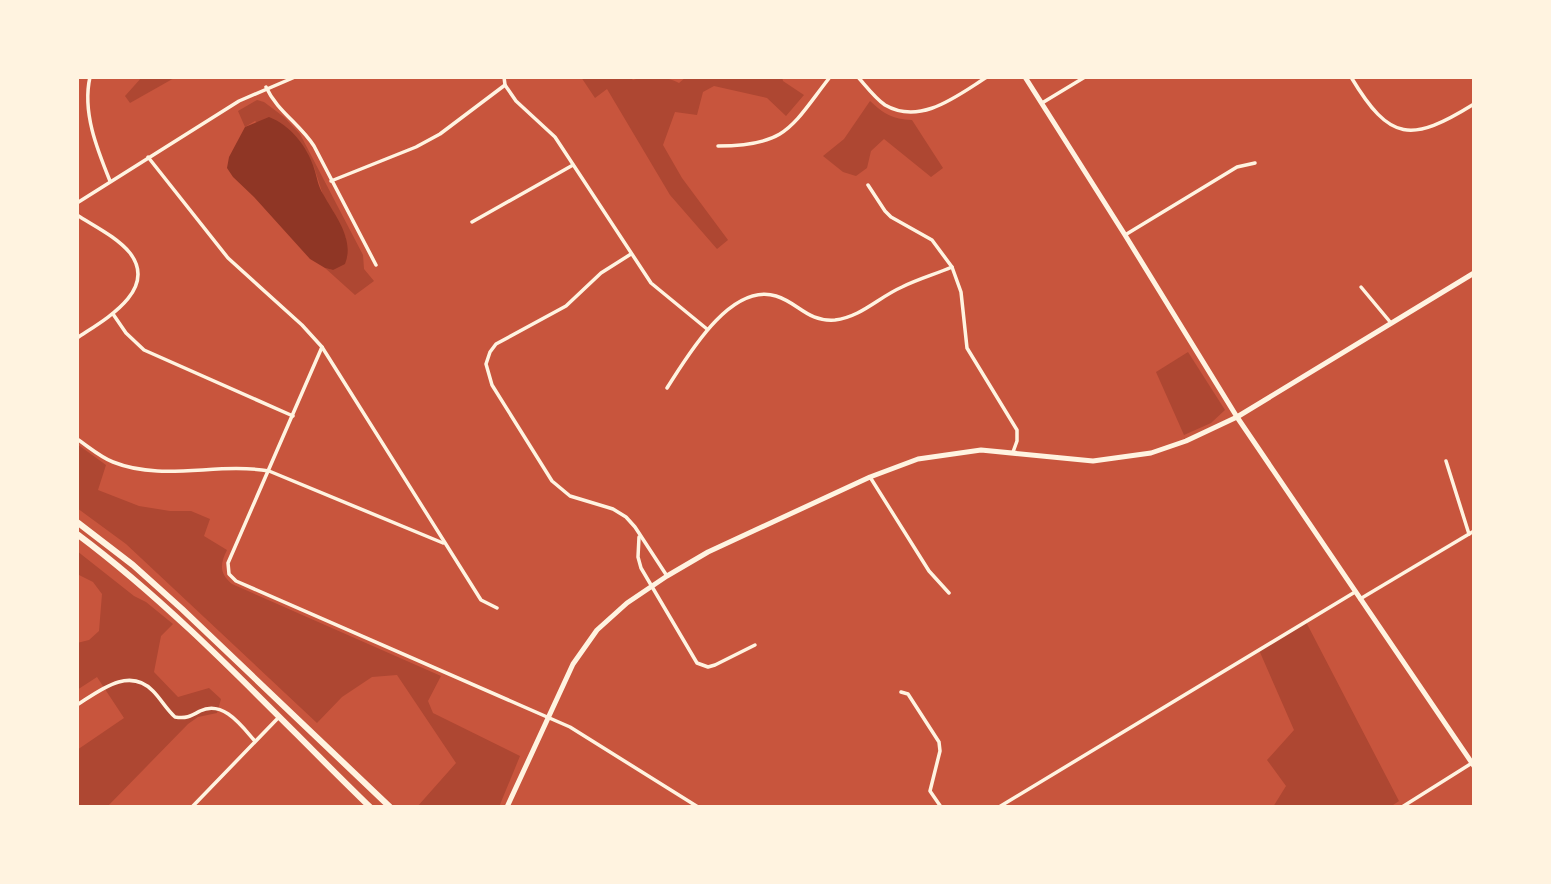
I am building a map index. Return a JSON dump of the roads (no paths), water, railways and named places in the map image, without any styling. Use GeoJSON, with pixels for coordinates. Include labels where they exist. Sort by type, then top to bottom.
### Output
{"type":"FeatureCollection","features":[{"type":"Feature","properties":{"kind":"main road"},"geometry":{"type":"LineString","coordinates":[[77,522],[133,565],[182,609],[390,807]]}},
{"type":"Feature","properties":{"kind":"main road"},"geometry":{"type":"LineString","coordinates":[[77,534],[165,608],[370,807]]}},
{"type":"Feature","properties":{"kind":"street"},"geometry":{"type":"LineString","coordinates":[[90,77],[90,122],[110,181]]}},
{"type":"Feature","properties":{"kind":"street"},"geometry":{"type":"LineString","coordinates":[[77,203],[239,101],[295,77]]}},
{"type":"Feature","properties":{"kind":"street"},"geometry":{"type":"LineString","coordinates":[[504,77],[505,85],[516,101],[555,137],[651,283],[706,329]]}},
{"type":"Feature","properties":{"kind":"street"},"geometry":{"type":"LineString","coordinates":[[718,146],[749,146],[778,136],[795,122],[830,77]]}},
{"type":"Feature","properties":{"kind":"street"},"geometry":{"type":"LineString","coordinates":[[858,77],[887,106],[908,112],[937,107],[987,77]]}},
{"type":"Feature","properties":{"kind":"street"},"geometry":{"type":"LineString","coordinates":[[1025,77],[1237,417],[1473,763],[1402,807]]}},
{"type":"Feature","properties":{"kind":"street"},"geometry":{"type":"LineString","coordinates":[[1041,103],[1085,77]]}},
{"type":"Feature","properties":{"kind":"street"},"geometry":{"type":"LineString","coordinates":[[1351,77],[1374,112],[1396,127],[1408,130],[1434,127],[1474,104]]}},
{"type":"Feature","properties":{"kind":"street"},"geometry":{"type":"LineString","coordinates":[[331,181],[416,147],[440,134],[505,85]]}},
{"type":"Feature","properties":{"kind":"street"},"geometry":{"type":"LineString","coordinates":[[266,88],[273,102],[306,133],[376,265]]}},
{"type":"Feature","properties":{"kind":"street"},"geometry":{"type":"LineString","coordinates":[[148,157],[228,258],[302,325],[322,347],[481,600],[497,608]]}},
{"type":"Feature","properties":{"kind":"street"},"geometry":{"type":"LineString","coordinates":[[1125,235],[1237,167],[1255,163]]}},
{"type":"Feature","properties":{"kind":"street"},"geometry":{"type":"LineString","coordinates":[[472,222],[573,164]]}},
{"type":"Feature","properties":{"kind":"street"},"geometry":{"type":"LineString","coordinates":[[868,185],[885,211],[932,240],[952,267],[961,292],[967,348],[1017,430],[1013,452]]}},
{"type":"Feature","properties":{"kind":"street"},"geometry":{"type":"LineString","coordinates":[[77,215],[123,246],[135,262],[137,282],[128,300],[113,314],[77,338]]}},
{"type":"Feature","properties":{"kind":"street"},"geometry":{"type":"LineString","coordinates":[[631,254],[601,272],[566,306],[501,340],[491,350],[486,364],[492,385],[552,481],[570,496],[620,513],[631,521],[667,576]]}},
{"type":"Feature","properties":{"kind":"street"},"geometry":{"type":"LineString","coordinates":[[667,388],[706,329],[747,299],[766,295],[785,300],[813,317],[825,320],[849,317],[898,288],[952,267]]}},
{"type":"Feature","properties":{"kind":"street"},"geometry":{"type":"LineString","coordinates":[[507,807],[573,664],[597,630],[618,610],[667,576],[730,541],[870,477],[918,459],[981,450],[1093,461],[1151,453],[1186,441],[1237,417],[1474,273]]}},
{"type":"Feature","properties":{"kind":"street"},"geometry":{"type":"LineString","coordinates":[[1361,286],[1391,323]]}},
{"type":"Feature","properties":{"kind":"street"},"geometry":{"type":"LineString","coordinates":[[113,314],[126,333],[144,349],[294,416]]}},
{"type":"Feature","properties":{"kind":"street"},"geometry":{"type":"LineString","coordinates":[[322,347],[228,563],[229,574],[236,581],[589,737],[698,807]]}},
{"type":"Feature","properties":{"kind":"street"},"geometry":{"type":"LineString","coordinates":[[77,439],[110,461],[145,470],[241,468],[269,471],[445,544]]}},
{"type":"Feature","properties":{"kind":"street"},"geometry":{"type":"LineString","coordinates":[[1446,461],[1469,534]]}},
{"type":"Feature","properties":{"kind":"street"},"geometry":{"type":"LineString","coordinates":[[870,477],[929,571],[949,593]]}},
{"type":"Feature","properties":{"kind":"street"},"geometry":{"type":"LineString","coordinates":[[1360,599],[1474,531]]}},
{"type":"Feature","properties":{"kind":"street"},"geometry":{"type":"LineString","coordinates":[[639,534],[639,563],[698,663],[708,667],[715,665],[755,645]]}},
{"type":"Feature","properties":{"kind":"street"},"geometry":{"type":"LineString","coordinates":[[999,807],[1355,592]]}},
{"type":"Feature","properties":{"kind":"street"},"geometry":{"type":"LineString","coordinates":[[77,705],[111,684],[130,680],[148,687],[175,717],[187,718],[206,709],[216,708],[237,721],[254,740]]}},
{"type":"Feature","properties":{"kind":"street"},"geometry":{"type":"LineString","coordinates":[[901,692],[908,694],[939,742],[940,751],[930,790],[941,807]]}},
{"type":"Feature","properties":{"kind":"street"},"geometry":{"type":"LineString","coordinates":[[192,807],[279,717]]}}]}
